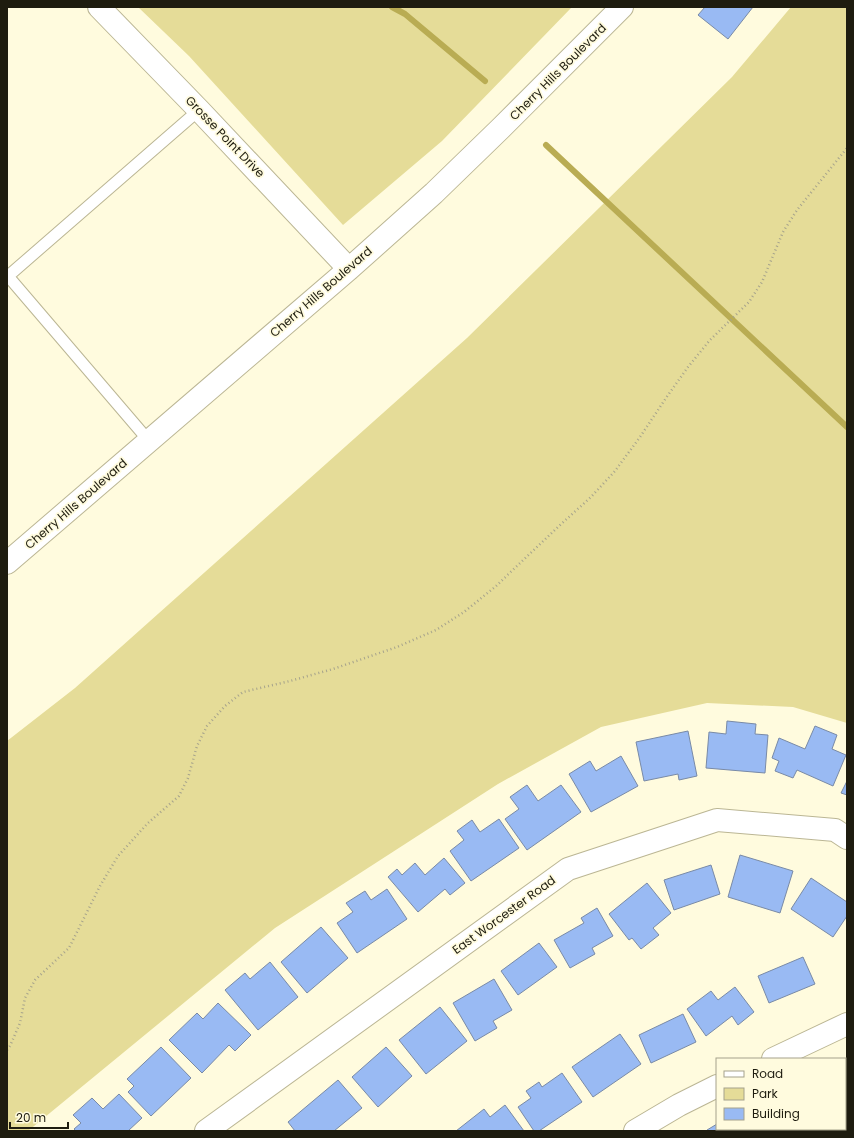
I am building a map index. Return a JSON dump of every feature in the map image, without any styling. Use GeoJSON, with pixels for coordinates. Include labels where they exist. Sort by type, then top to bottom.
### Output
{"type":"FeatureCollection","features":[{"type":"Feature","properties":{"kind":"street","name":"Grosse Point Drive"},"geometry":{"type":"LineString","coordinates":[[99,7],[350,269]]}},
{"type":"Feature","properties":{"kind":"street","name":"Cherry Hills Boulevard"},"geometry":{"type":"LineString","coordinates":[[7,563],[350,269],[440,188],[622,7]]}},
{"type":"Feature","properties":{"kind":"street","name":"East Worcester Road"},"geometry":{"type":"LineString","coordinates":[[206,1131],[568,869],[717,820],[835,830],[847,838]]}},
{"type":"Feature","properties":{"kind":"street"},"geometry":{"type":"LineString","coordinates":[[776,1058],[847,1024]]}},
{"type":"Feature","properties":{"kind":"street"},"geometry":{"type":"LineString","coordinates":[[635,1131],[679,1105],[716,1086]]}},
{"type":"Feature","properties":{"kind":"lane"},"geometry":{"type":"LineString","coordinates":[[149,441],[7,276],[199,110]]}},
{"type":"Feature","properties":{"kind":"path"},"geometry":{"type":"LineString","coordinates":[[7,1050],[20,1023],[26,998],[36,980],[69,948],[100,886],[118,856],[148,823],[179,796],[188,778],[197,746],[206,726],[225,706],[243,692],[318,673],[397,648],[436,630],[464,612],[495,587],[591,497],[615,471],[688,367],[710,340],[749,302],[762,282],[783,232],[797,210],[847,148]]}},
{"type":"Feature","properties":{"kind":"green space"},"geometry":{"type":"Polygon","coordinates":[[[138,7],[572,7],[442,141],[343,225],[189,56],[138,7]]]}},
{"type":"Feature","properties":{"kind":"green space"},"geometry":{"type":"Polygon","coordinates":[[[791,7],[847,7],[847,723],[793,707],[707,703],[601,727],[498,784],[275,928],[28,1131],[7,1131],[7,741],[75,688],[467,338],[732,77],[791,7]]]}},
{"type":"Feature","properties":{"kind":"building"},"geometry":{"type":"Polygon","coordinates":[[[705,7],[753,7],[728,39],[698,15],[705,7]]]}},
{"type":"Feature","properties":{"kind":"building"},"geometry":{"type":"Polygon","coordinates":[[[727,721],[756,724],[755,734],[768,735],[765,773],[706,768],[709,732],[726,734],[727,721]]]}},
{"type":"Feature","properties":{"kind":"building"},"geometry":{"type":"Polygon","coordinates":[[[815,726],[837,735],[832,749],[846,755],[833,786],[797,770],[793,778],[775,771],[779,761],[772,758],[779,738],[805,749],[815,726]]]}},
{"type":"Feature","properties":{"kind":"building"},"geometry":{"type":"Polygon","coordinates":[[[688,731],[697,776],[679,780],[678,774],[644,781],[636,742],[688,731]]]}},
{"type":"Feature","properties":{"kind":"building"},"geometry":{"type":"Polygon","coordinates":[[[621,756],[638,786],[591,812],[569,774],[590,761],[596,771],[621,756]]]}},
{"type":"Feature","properties":{"kind":"building"},"geometry":{"type":"Polygon","coordinates":[[[847,781],[847,795],[841,793],[847,781]]]}},
{"type":"Feature","properties":{"kind":"building"},"geometry":{"type":"Polygon","coordinates":[[[527,785],[538,801],[561,785],[581,812],[527,850],[505,819],[519,809],[510,797],[527,785]]]}},
{"type":"Feature","properties":{"kind":"building"},"geometry":{"type":"Polygon","coordinates":[[[499,819],[519,848],[471,881],[450,851],[464,840],[457,831],[472,820],[480,832],[499,819]]]}},
{"type":"Feature","properties":{"kind":"building"},"geometry":{"type":"Polygon","coordinates":[[[740,855],[793,871],[780,913],[728,897],[740,855]]]}},
{"type":"Feature","properties":{"kind":"building"},"geometry":{"type":"Polygon","coordinates":[[[444,858],[465,883],[450,895],[445,889],[418,912],[388,877],[397,869],[402,875],[415,863],[425,875],[444,858]]]}},
{"type":"Feature","properties":{"kind":"building"},"geometry":{"type":"Polygon","coordinates":[[[711,865],[720,894],[674,910],[664,880],[711,865]]]}},
{"type":"Feature","properties":{"kind":"building"},"geometry":{"type":"Polygon","coordinates":[[[811,878],[847,902],[847,916],[833,937],[791,909],[811,878]]]}},
{"type":"Feature","properties":{"kind":"building"},"geometry":{"type":"Polygon","coordinates":[[[647,883],[671,913],[653,928],[659,935],[641,949],[632,938],[629,940],[609,914],[647,883]]]}},
{"type":"Feature","properties":{"kind":"building"},"geometry":{"type":"Polygon","coordinates":[[[387,889],[407,919],[357,953],[337,923],[353,912],[346,903],[365,891],[371,900],[387,889]]]}},
{"type":"Feature","properties":{"kind":"building"},"geometry":{"type":"Polygon","coordinates":[[[597,908],[613,936],[592,948],[595,954],[570,968],[554,940],[584,923],[581,918],[597,908]]]}},
{"type":"Feature","properties":{"kind":"building"},"geometry":{"type":"Polygon","coordinates":[[[321,927],[348,958],[307,993],[281,962],[321,927]]]}},
{"type":"Feature","properties":{"kind":"building"},"geometry":{"type":"Polygon","coordinates":[[[539,943],[557,967],[518,995],[501,971],[539,943]]]}},
{"type":"Feature","properties":{"kind":"building"},"geometry":{"type":"Polygon","coordinates":[[[803,957],[815,984],[769,1003],[758,976],[803,957]]]}},
{"type":"Feature","properties":{"kind":"building"},"geometry":{"type":"Polygon","coordinates":[[[270,962],[298,997],[258,1030],[225,990],[245,973],[250,979],[270,962]]]}},
{"type":"Feature","properties":{"kind":"building"},"geometry":{"type":"Polygon","coordinates":[[[494,979],[512,1010],[493,1021],[497,1028],[475,1041],[453,1003],[494,979]]]}},
{"type":"Feature","properties":{"kind":"building"},"geometry":{"type":"Polygon","coordinates":[[[735,987],[754,1012],[738,1025],[732,1016],[706,1036],[687,1009],[711,991],[718,1000],[735,987]]]}},
{"type":"Feature","properties":{"kind":"building"},"geometry":{"type":"Polygon","coordinates":[[[218,1003],[251,1035],[235,1051],[229,1045],[202,1073],[169,1040],[197,1013],[203,1019],[218,1003]]]}},
{"type":"Feature","properties":{"kind":"building"},"geometry":{"type":"Polygon","coordinates":[[[440,1007],[467,1041],[426,1074],[399,1040],[440,1007]]]}},
{"type":"Feature","properties":{"kind":"building"},"geometry":{"type":"Polygon","coordinates":[[[683,1014],[696,1042],[651,1063],[639,1035],[683,1014]]]}},
{"type":"Feature","properties":{"kind":"building"},"geometry":{"type":"Polygon","coordinates":[[[620,1034],[641,1064],[593,1097],[572,1067],[620,1034]]]}},
{"type":"Feature","properties":{"kind":"building"},"geometry":{"type":"Polygon","coordinates":[[[161,1047],[191,1078],[151,1116],[128,1092],[134,1086],[127,1079],[161,1047]]]}},
{"type":"Feature","properties":{"kind":"building"},"geometry":{"type":"Polygon","coordinates":[[[386,1047],[412,1076],[378,1107],[352,1077],[386,1047]]]}},
{"type":"Feature","properties":{"kind":"building"},"geometry":{"type":"Polygon","coordinates":[[[847,1069],[847,1090],[846,1088],[847,1069]]]}},
{"type":"Feature","properties":{"kind":"building"},"geometry":{"type":"Polygon","coordinates":[[[562,1073],[582,1102],[539,1131],[534,1131],[518,1107],[531,1098],[526,1091],[539,1082],[542,1087],[562,1073]]]}},
{"type":"Feature","properties":{"kind":"building"},"geometry":{"type":"Polygon","coordinates":[[[338,1080],[362,1108],[334,1131],[295,1131],[288,1122],[338,1080]]]}},
{"type":"Feature","properties":{"kind":"building"},"geometry":{"type":"Polygon","coordinates":[[[119,1094],[142,1118],[128,1131],[76,1131],[74,1129],[81,1123],[73,1115],[92,1098],[103,1109],[119,1094]]]}},
{"type":"Feature","properties":{"kind":"building"},"geometry":{"type":"Polygon","coordinates":[[[505,1105],[524,1131],[456,1131],[484,1109],[490,1117],[505,1105]]]}},
{"type":"Feature","properties":{"kind":"building"},"geometry":{"type":"Polygon","coordinates":[[[716,1125],[716,1130],[777,1130],[708,1131],[707,1130],[716,1125]]]}},
{"type":"Feature","properties":{"kind":"waterway"},"geometry":{"type":"LineString","coordinates":[[392,7],[405,14],[485,81]]}},
{"type":"Feature","properties":{"kind":"waterway"},"geometry":{"type":"LineString","coordinates":[[546,145],[847,427]]}}]}
